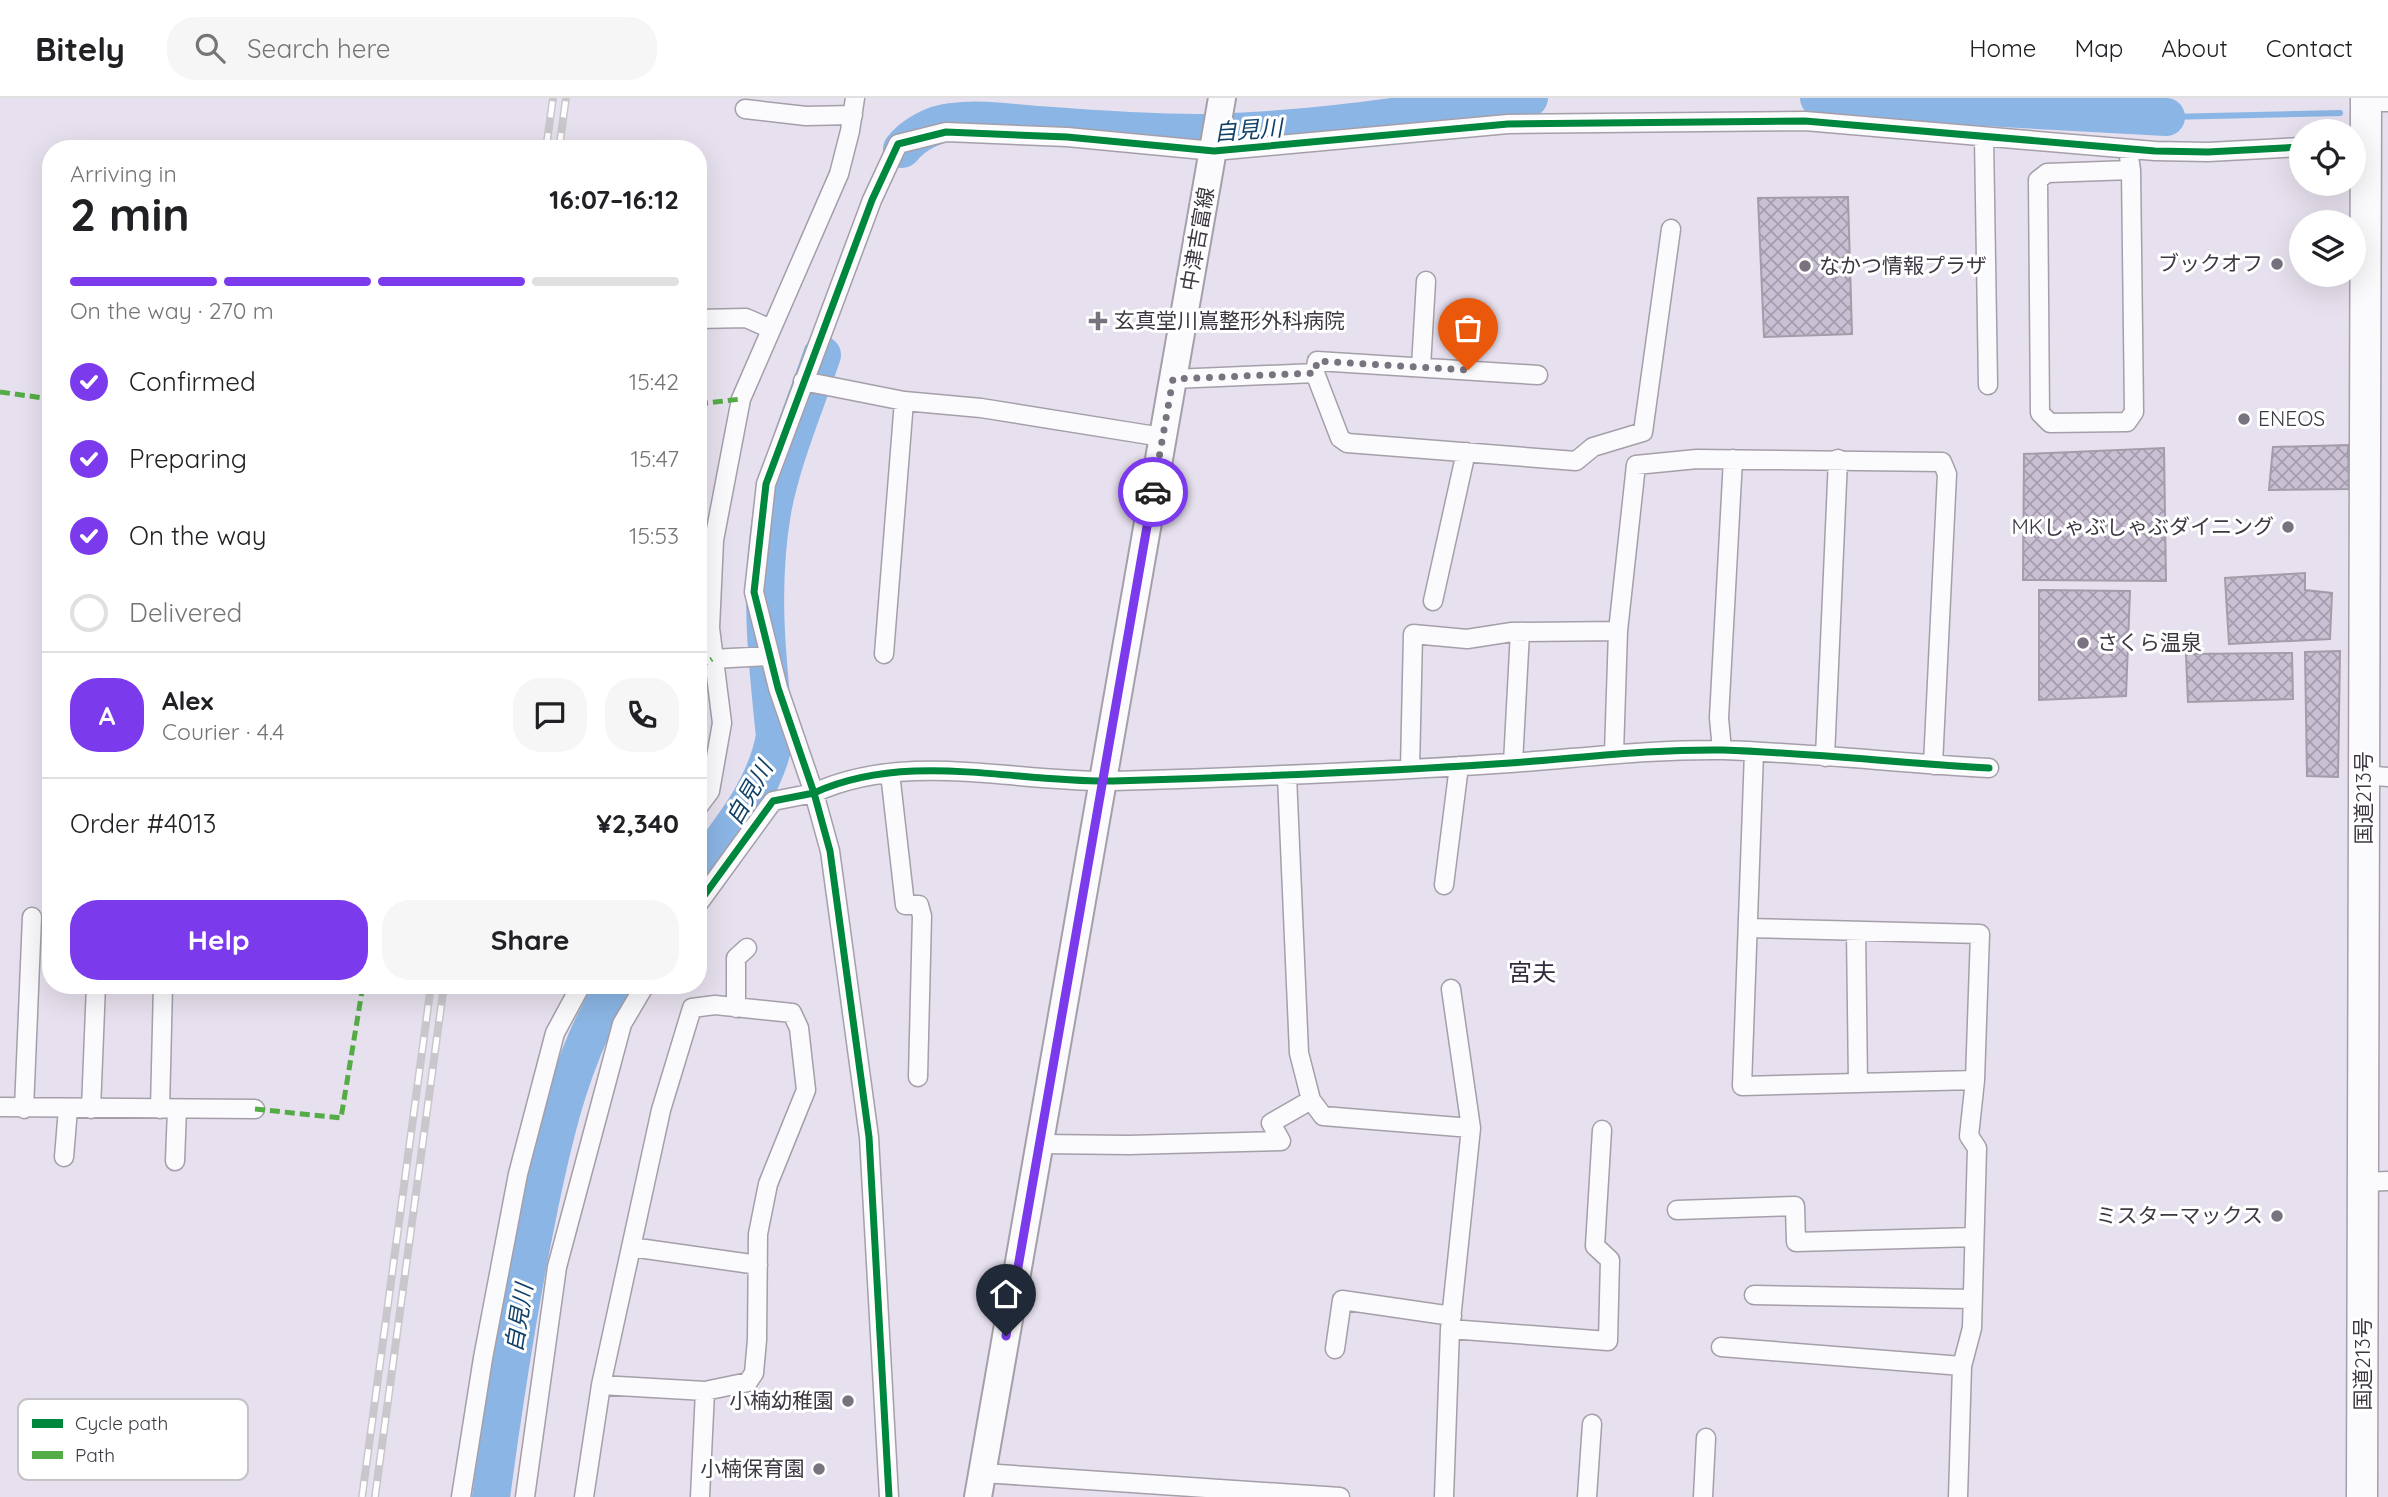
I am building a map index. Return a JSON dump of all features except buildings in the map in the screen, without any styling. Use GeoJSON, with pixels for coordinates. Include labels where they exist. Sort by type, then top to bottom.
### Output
{"type":"FeatureCollection","features":[{"type":"Feature","properties":{"kind":"highway","name":"国道213号"},"geometry":{"type":"LineString","coordinates":[[2366,124],[2373,101]]}},
{"type":"Feature","properties":{"kind":"highway","name":"国道213号"},"geometry":{"type":"LineString","coordinates":[[2361,196],[2376,776],[2376,1182],[2362,1497]]}},
{"type":"Feature","properties":{"kind":"main road","name":"中津吉富線"},"geometry":{"type":"LineString","coordinates":[[981,1485],[1101,781],[1222,98]]}},
{"type":"Feature","properties":{"kind":"street"},"geometry":{"type":"LineString","coordinates":[[707,795],[710,791],[722,723],[710,628],[713,540],[741,399],[839,174],[854,106],[806,116],[745,109]]}},
{"type":"Feature","properties":{"kind":"street"},"geometry":{"type":"LineString","coordinates":[[889,1497],[869,1138],[830,851],[814,793],[778,688],[754,592],[766,484],[872,200],[898,144],[946,132],[1067,137],[1214,151],[1508,124],[1805,121],[2128,149],[2195,152],[2289,148]]}},
{"type":"Feature","properties":{"kind":"street"},"geometry":{"type":"LineString","coordinates":[[1984,137],[1988,384]]}},
{"type":"Feature","properties":{"kind":"street"},"geometry":{"type":"LineString","coordinates":[[2128,149],[2131,170],[2134,412],[2127,422],[2050,423],[2040,413],[2038,180],[2047,173],[2131,170]]}},
{"type":"Feature","properties":{"kind":"street"},"geometry":{"type":"LineString","coordinates":[[1538,375],[1317,361],[1315,373],[1340,438],[1347,443],[1576,461],[1593,447],[1643,432],[1671,229]]}},
{"type":"Feature","properties":{"kind":"street"},"geometry":{"type":"LineString","coordinates":[[1421,367],[1426,281]]}},
{"type":"Feature","properties":{"kind":"street"},"geometry":{"type":"LineString","coordinates":[[707,319],[746,318],[771,329]]}},
{"type":"Feature","properties":{"kind":"street"},"geometry":{"type":"LineString","coordinates":[[1173,379],[1315,373]]}},
{"type":"Feature","properties":{"kind":"street"},"geometry":{"type":"LineString","coordinates":[[803,382],[904,401],[981,408],[1162,437]]}},
{"type":"Feature","properties":{"kind":"street"},"geometry":{"type":"LineString","coordinates":[[884,654],[904,401]]}},
{"type":"Feature","properties":{"kind":"street"},"geometry":{"type":"LineString","coordinates":[[1433,600],[1466,452]]}},
{"type":"Feature","properties":{"kind":"street"},"geometry":{"type":"LineString","coordinates":[[1614,753],[1618,631],[1636,465],[1697,459],[1942,462],[1947,474],[1933,765]]}},
{"type":"Feature","properties":{"kind":"street"},"geometry":{"type":"LineString","coordinates":[[1722,750],[1720,718],[1732,459]]}},
{"type":"Feature","properties":{"kind":"street"},"geometry":{"type":"LineString","coordinates":[[1825,757],[1838,459]]}},
{"type":"Feature","properties":{"kind":"street"},"geometry":{"type":"LineString","coordinates":[[1410,769],[1413,634],[1467,639],[1520,632],[1618,631]]}},
{"type":"Feature","properties":{"kind":"street"},"geometry":{"type":"LineString","coordinates":[[1513,763],[1520,632]]}},
{"type":"Feature","properties":{"kind":"street"},"geometry":{"type":"LineString","coordinates":[[712,659],[770,656]]}},
{"type":"Feature","properties":{"kind":"street"},"geometry":{"type":"LineString","coordinates":[[707,892],[773,801],[814,793],[836,783],[890,773],[983,773],[1101,781],[1287,776],[1513,763],[1614,753],[1722,750],[1989,768]]}},
{"type":"Feature","properties":{"kind":"street"},"geometry":{"type":"LineString","coordinates":[[1754,752],[1742,1086],[1975,1080]]}},
{"type":"Feature","properties":{"kind":"street"},"geometry":{"type":"LineString","coordinates":[[1444,886],[1459,766]]}},
{"type":"Feature","properties":{"kind":"street"},"geometry":{"type":"LineString","coordinates":[[890,773],[905,905],[919,905],[922,916],[918,1077]]}},
{"type":"Feature","properties":{"kind":"street"},"geometry":{"type":"LineString","coordinates":[[1287,776],[1298,1053],[1311,1100],[1323,1116],[1471,1128]]}},
{"type":"Feature","properties":{"kind":"street"},"geometry":{"type":"LineString","coordinates":[[24,1109],[32,917]]}},
{"type":"Feature","properties":{"kind":"street"},"geometry":{"type":"LineString","coordinates":[[1748,928],[1980,934],[1975,1080],[1969,1136],[1977,1148],[1972,1328],[1962,1366],[1958,1497]]}},
{"type":"Feature","properties":{"kind":"street"},"geometry":{"type":"LineString","coordinates":[[1856,931],[1858,1083]]}},
{"type":"Feature","properties":{"kind":"street"},"geometry":{"type":"LineString","coordinates":[[736,1008],[736,958],[747,948]]}},
{"type":"Feature","properties":{"kind":"street"},"geometry":{"type":"LineString","coordinates":[[1444,1497],[1451,1323],[1471,1128],[1451,989]]}},
{"type":"Feature","properties":{"kind":"street"},"geometry":{"type":"LineString","coordinates":[[91,1109],[96,994]]}},
{"type":"Feature","properties":{"kind":"street"},"geometry":{"type":"LineString","coordinates":[[163,994],[168,1109],[175,1161]]}},
{"type":"Feature","properties":{"kind":"street"},"geometry":{"type":"LineString","coordinates":[[461,1497],[483,1358],[518,1174],[555,1033],[576,994]]}},
{"type":"Feature","properties":{"kind":"street"},"geometry":{"type":"LineString","coordinates":[[525,1497],[557,1267],[622,1024],[640,994]]}},
{"type":"Feature","properties":{"kind":"street"},"geometry":{"type":"LineString","coordinates":[[584,1497],[601,1385],[661,1110],[692,1007],[715,1005],[792,1013],[799,1028],[806,1090],[768,1184],[758,1234],[754,1373],[748,1382],[705,1391],[601,1385]]}},
{"type":"Feature","properties":{"kind":"street"},"geometry":{"type":"LineString","coordinates":[[1040,1143],[1129,1145],[1281,1141],[1271,1124],[1311,1100]]}},
{"type":"Feature","properties":{"kind":"street"},"geometry":{"type":"LineString","coordinates":[[0,1107],[256,1109]]}},
{"type":"Feature","properties":{"kind":"street"},"geometry":{"type":"LineString","coordinates":[[64,1157],[68,1109]]}},
{"type":"Feature","properties":{"kind":"street"},"geometry":{"type":"LineString","coordinates":[[1335,1349],[1342,1300],[1451,1323],[1608,1341],[1610,1260],[1595,1245],[1602,1129]]}},
{"type":"Feature","properties":{"kind":"street"},"geometry":{"type":"LineString","coordinates":[[1677,1210],[1795,1206],[1796,1242],[1974,1237]]}},
{"type":"Feature","properties":{"kind":"street"},"geometry":{"type":"LineString","coordinates":[[631,1247],[758,1265]]}},
{"type":"Feature","properties":{"kind":"street"},"geometry":{"type":"LineString","coordinates":[[1754,1295],[1972,1299]]}},
{"type":"Feature","properties":{"kind":"street"},"geometry":{"type":"LineString","coordinates":[[1721,1347],[1962,1366]]}},
{"type":"Feature","properties":{"kind":"street"},"geometry":{"type":"LineString","coordinates":[[700,1497],[705,1391]]}},
{"type":"Feature","properties":{"kind":"street"},"geometry":{"type":"LineString","coordinates":[[1587,1497],[1592,1424]]}},
{"type":"Feature","properties":{"kind":"street"},"geometry":{"type":"LineString","coordinates":[[1703,1497],[1706,1438]]}},
{"type":"Feature","properties":{"kind":"street"},"geometry":{"type":"LineString","coordinates":[[981,1485],[1340,1497]]}},
{"type":"Feature","properties":{"kind":"waterway","name":"自見川"},"geometry":{"type":"LineString","coordinates":[[902,149],[912,139],[931,128],[963,121],[1156,132],[1238,132],[1363,121],[1529,98]]}},
{"type":"Feature","properties":{"kind":"waterway","name":"自見川"},"geometry":{"type":"LineString","coordinates":[[1819,98],[2166,117]]}},
{"type":"Feature","properties":{"kind":"waterway"},"geometry":{"type":"LineString","coordinates":[[2166,117],[2340,113]]}},
{"type":"Feature","properties":{"kind":"waterway","name":"自見川"},"geometry":{"type":"LineString","coordinates":[[707,861],[755,791],[764,773],[775,736],[766,624],[768,540],[781,473],[822,355]]}},
{"type":"Feature","properties":{"kind":"waterway","name":"自見川"},"geometry":{"type":"LineString","coordinates":[[491,1497],[518,1315],[552,1149],[577,1065],[610,994]]}},
{"type":"Feature","properties":{"kind":"railway"},"geometry":{"type":"LineString","coordinates":[[547,140],[553,98]]}},
{"type":"Feature","properties":{"kind":"railway"},"geometry":{"type":"LineString","coordinates":[[560,140],[566,98]]}},
{"type":"Feature","properties":{"kind":"railway"},"geometry":{"type":"LineString","coordinates":[[362,1497],[430,994]]}},
{"type":"Feature","properties":{"kind":"railway"},"geometry":{"type":"LineString","coordinates":[[375,1497],[443,994]]}},
{"type":"Feature","properties":{"kind":"marked path"},"geometry":{"type":"LineString","coordinates":[[0,392],[42,398]]}},
{"type":"Feature","properties":{"kind":"marked path"},"geometry":{"type":"LineString","coordinates":[[707,403],[741,399]]}},
{"type":"Feature","properties":{"kind":"marked path"},"geometry":{"type":"LineString","coordinates":[[707,662],[712,659]]}},
{"type":"Feature","properties":{"kind":"marked path"},"geometry":{"type":"LineString","coordinates":[[255,1109],[341,1118],[362,994]]}},
{"type":"Feature","properties":{"kind":"cycle path"},"geometry":{"type":"LineString","coordinates":[[707,892],[773,801],[814,793],[778,688],[754,592],[766,484],[872,200],[898,144],[946,132],[1067,137],[1214,151],[1508,124],[1805,121],[2155,151],[2208,152],[2289,148]]}},
{"type":"Feature","properties":{"kind":"cycle path"},"geometry":{"type":"LineString","coordinates":[[889,1497],[869,1137],[830,851],[814,793],[850,780],[887,773],[924,771],[1113,781],[1411,769],[1696,750],[1789,753],[1989,768]]}},
{"type":"Feature","properties":{"kind":"way so far"},"geometry":{"type":"LineString","coordinates":[[1153,492],[1173,379],[1315,373],[1317,361],[1468,370]]}},
{"type":"Feature","properties":{"kind":"place","name":"ブックオフ"},"geometry":{"type":"Point","coordinates":[2277,264]}},
{"type":"Feature","properties":{"kind":"place","name":"なかつ情報プラザ"},"geometry":{"type":"Point","coordinates":[1805,266]}},
{"type":"Feature","properties":{"kind":"place","name":"玄真堂川嶌整形外科病院"},"geometry":{"type":"Point","coordinates":[1098,321]}},
{"type":"Feature","properties":{"kind":"place","name":"ENEOS"},"geometry":{"type":"Point","coordinates":[2244,419]}},
{"type":"Feature","properties":{"kind":"place","name":"MKしゃぶしゃぶダイニング"},"geometry":{"type":"Point","coordinates":[2288,527]}},
{"type":"Feature","properties":{"kind":"place","name":"さくら温泉"},"geometry":{"type":"Point","coordinates":[2083,643]}},
{"type":"Feature","properties":{"kind":"place","name":"ミスターマックス"},"geometry":{"type":"Point","coordinates":[2277,1216]}},
{"type":"Feature","properties":{"kind":"place","name":"小楠幼稚園"},"geometry":{"type":"Point","coordinates":[848,1401]}},
{"type":"Feature","properties":{"kind":"place","name":"小楠保育園"},"geometry":{"type":"Point","coordinates":[819,1469]}},
{"type":"Feature","properties":{"kind":"district","name":"宮夫"},"geometry":{"type":"Point","coordinates":[1532,973]}},
{"type":"Feature","properties":{"kind":"route"},"geometry":{"type":"LineString","coordinates":[[1006,1336],[1153,492]]}}]}
